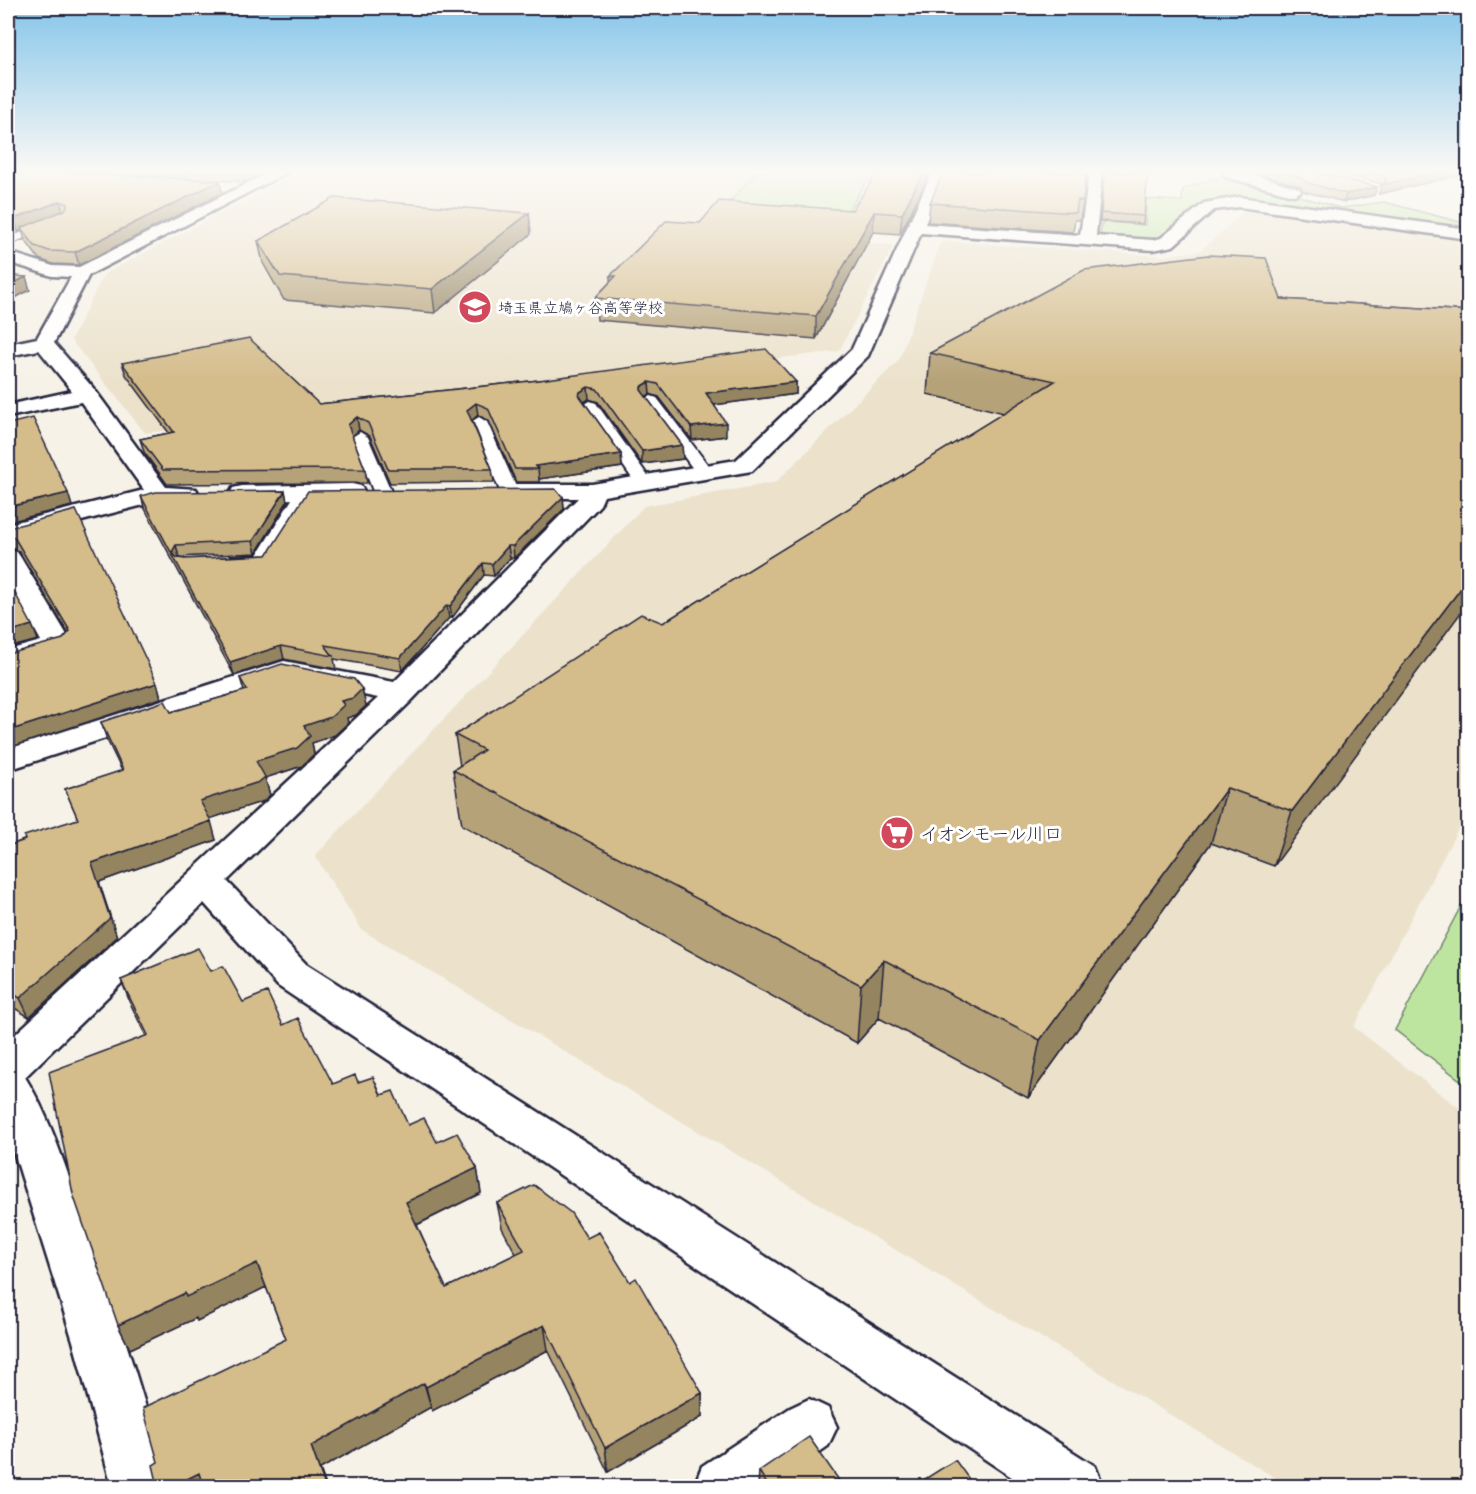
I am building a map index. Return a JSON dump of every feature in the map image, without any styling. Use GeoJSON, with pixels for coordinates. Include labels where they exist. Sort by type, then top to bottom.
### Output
{"type":"FeatureCollection","features":[{"type":"Feature","properties":{"kind":"street"},"geometry":{"type":"LineString","coordinates":[[8,257],[52,271],[82,272],[143,242]]}},
{"type":"Feature","properties":{"kind":"street"},"geometry":{"type":"LineString","coordinates":[[486,491],[592,491],[744,466],[861,352],[909,242]]}},
{"type":"Feature","properties":{"kind":"street"},"geometry":{"type":"LineString","coordinates":[[1110,242],[1153,245],[1168,242]]}},
{"type":"Feature","properties":{"kind":"street"},"geometry":{"type":"LineString","coordinates":[[44,343],[82,272]]}},
{"type":"Feature","properties":{"kind":"street"},"geometry":{"type":"LineString","coordinates":[[8,350],[44,343]]}},
{"type":"Feature","properties":{"kind":"street"},"geometry":{"type":"LineString","coordinates":[[44,343],[86,394],[159,494]]}},
{"type":"Feature","properties":{"kind":"street"},"geometry":{"type":"LineString","coordinates":[[8,411],[86,394]]}},
{"type":"Feature","properties":{"kind":"street"},"geometry":{"type":"LineString","coordinates":[[8,532],[159,494],[405,491]]}},
{"type":"Feature","properties":{"kind":"street"},"geometry":{"type":"LineString","coordinates":[[8,1067],[401,693],[591,500],[592,491]]}},
{"type":"Feature","properties":{"kind":"street"},"geometry":{"type":"LineString","coordinates":[[8,558],[58,645],[8,659]]}},
{"type":"Feature","properties":{"kind":"street"},"geometry":{"type":"LineString","coordinates":[[8,760],[284,669],[401,693]]}},
{"type":"Feature","properties":{"kind":"street"},"geometry":{"type":"LineString","coordinates":[[205,881],[292,975],[1075,1486]]}},
{"type":"Feature","properties":{"kind":"street"},"geometry":{"type":"LineString","coordinates":[[8,1087],[20,1105],[60,1220],[121,1413],[140,1486]]}},
{"type":"Feature","properties":{"kind":"street"},"geometry":{"type":"LineString","coordinates":[[722,1486],[809,1427]]}},
{"type":"Feature","properties":{"kind":"lane"},"geometry":{"type":"LineString","coordinates":[[651,401],[705,473]]}},
{"type":"Feature","properties":{"kind":"lane"},"geometry":{"type":"LineString","coordinates":[[590,406],[644,483]]}},
{"type":"Feature","properties":{"kind":"lane"},"geometry":{"type":"LineString","coordinates":[[479,422],[509,491]]}},
{"type":"Feature","properties":{"kind":"lane"},"geometry":{"type":"LineString","coordinates":[[360,437],[382,491]]}},
{"type":"Feature","properties":{"kind":"lane"},"geometry":{"type":"LineString","coordinates":[[220,562],[263,561],[305,492]]}},
{"type":"Feature","properties":{"kind":"shaded area","name":"埼玉県立鳩ヶ谷高等学校"},"geometry":{"type":"Polygon","coordinates":[[[166,242],[855,242],[894,245],[839,351],[145,433],[71,340],[104,274],[166,242]]]}},
{"type":"Feature","properties":{"kind":"shaded area","name":"イオンモール川口"},"geometry":{"type":"Polygon","coordinates":[[[955,242],[1162,256],[1200,251],[1211,242],[1468,242],[1468,810],[1354,1027],[1468,1115],[1468,1486],[1289,1486],[362,930],[315,856],[644,506],[776,482],[899,360],[940,243],[955,242]]]}},
{"type":"Feature","properties":{"kind":"green space"},"geometry":{"type":"Polygon","coordinates":[[[1468,893],[1468,1086],[1395,1030],[1468,893]]]}},
{"type":"Feature","properties":{"kind":"building"},"geometry":{"type":"Polygon","coordinates":[[[32,242],[96,242],[75,252],[49,251],[35,246],[32,242]]]}},
{"type":"Feature","properties":{"kind":"building"},"geometry":{"type":"Polygon","coordinates":[[[258,242],[492,242],[432,289],[280,276],[258,242]]]}},
{"type":"Feature","properties":{"kind":"building"},"geometry":{"type":"Polygon","coordinates":[[[645,242],[857,242],[816,316],[595,298],[616,276],[610,276],[645,242]]]}},
{"type":"Feature","properties":{"kind":"building"},"geometry":{"type":"Polygon","coordinates":[[[1208,255],[1266,258],[1281,299],[1468,311],[1468,579],[1292,811],[1227,788],[1040,1040],[884,960],[861,985],[453,770],[484,750],[455,735],[641,614],[663,623],[1055,381],[930,353],[1084,270],[1208,255]]]}},
{"type":"Feature","properties":{"kind":"building"},"geometry":{"type":"Polygon","coordinates":[[[8,275],[26,277],[8,286],[8,275]]]}},
{"type":"Feature","properties":{"kind":"building"},"geometry":{"type":"Polygon","coordinates":[[[249,338],[319,404],[539,380],[766,349],[796,382],[706,393],[726,423],[691,427],[658,384],[649,382],[641,387],[641,390],[682,445],[642,451],[597,389],[588,387],[579,395],[621,454],[535,466],[538,469],[515,469],[488,408],[476,403],[467,410],[492,469],[388,469],[368,423],[357,417],[348,425],[365,469],[163,470],[140,439],[174,432],[122,363],[249,338]]]}},
{"type":"Feature","properties":{"kind":"building"},"geometry":{"type":"Polygon","coordinates":[[[33,418],[68,493],[8,507],[8,424],[33,418]]]}},
{"type":"Feature","properties":{"kind":"building"},"geometry":{"type":"Polygon","coordinates":[[[555,489],[563,497],[513,546],[508,546],[492,564],[483,563],[450,606],[447,605],[400,658],[325,645],[333,656],[281,646],[230,662],[141,496],[156,492],[285,491],[253,541],[176,545],[172,552],[176,557],[184,559],[267,555],[308,491],[555,489]]]}},
{"type":"Feature","properties":{"kind":"building"},"geometry":{"type":"Polygon","coordinates":[[[76,510],[157,683],[8,731],[8,654],[63,639],[70,631],[14,537],[8,536],[8,528],[76,510]]]}},
{"type":"Feature","properties":{"kind":"building"},"geometry":{"type":"Polygon","coordinates":[[[8,580],[32,625],[8,632],[8,580]]]}},
{"type":"Feature","properties":{"kind":"building"},"geometry":{"type":"Polygon","coordinates":[[[282,664],[354,679],[362,689],[353,698],[341,701],[344,705],[331,717],[304,726],[310,736],[297,748],[256,761],[265,777],[259,782],[200,801],[211,821],[92,863],[110,918],[20,998],[8,990],[8,846],[25,840],[24,836],[78,819],[65,789],[123,770],[101,722],[165,701],[171,712],[247,690],[240,678],[282,664]]]}},
{"type":"Feature","properties":{"kind":"building"},"geometry":{"type":"Polygon","coordinates":[[[198,948],[211,971],[223,966],[243,1002],[267,992],[283,1025],[298,1018],[333,1084],[355,1075],[358,1082],[373,1077],[381,1095],[393,1091],[408,1125],[424,1118],[437,1142],[457,1133],[477,1168],[406,1202],[446,1288],[524,1250],[497,1203],[534,1185],[571,1213],[587,1238],[599,1232],[630,1282],[636,1278],[702,1393],[605,1448],[544,1325],[426,1387],[424,1383],[311,1446],[325,1486],[203,1486],[199,1473],[173,1486],[158,1486],[153,1465],[158,1462],[143,1408],[286,1339],[257,1263],[186,1297],[185,1293],[118,1325],[73,1194],[49,1072],[148,1035],[121,980],[198,948]]]}},
{"type":"Feature","properties":{"kind":"building"},"geometry":{"type":"Polygon","coordinates":[[[809,1437],[843,1486],[768,1486],[759,1471],[809,1437]]]}},
{"type":"Feature","properties":{"kind":"building"},"geometry":{"type":"Polygon","coordinates":[[[955,1460],[974,1486],[914,1486],[955,1460]]]}},
{"type":"Feature","properties":{"kind":"place","name":"埼玉県立鳩ヶ谷高等学校"},"geometry":{"type":"Point","coordinates":[475,307]}},
{"type":"Feature","properties":{"kind":"place","name":"イオンモール川口"},"geometry":{"type":"Point","coordinates":[897,833]}}]}
